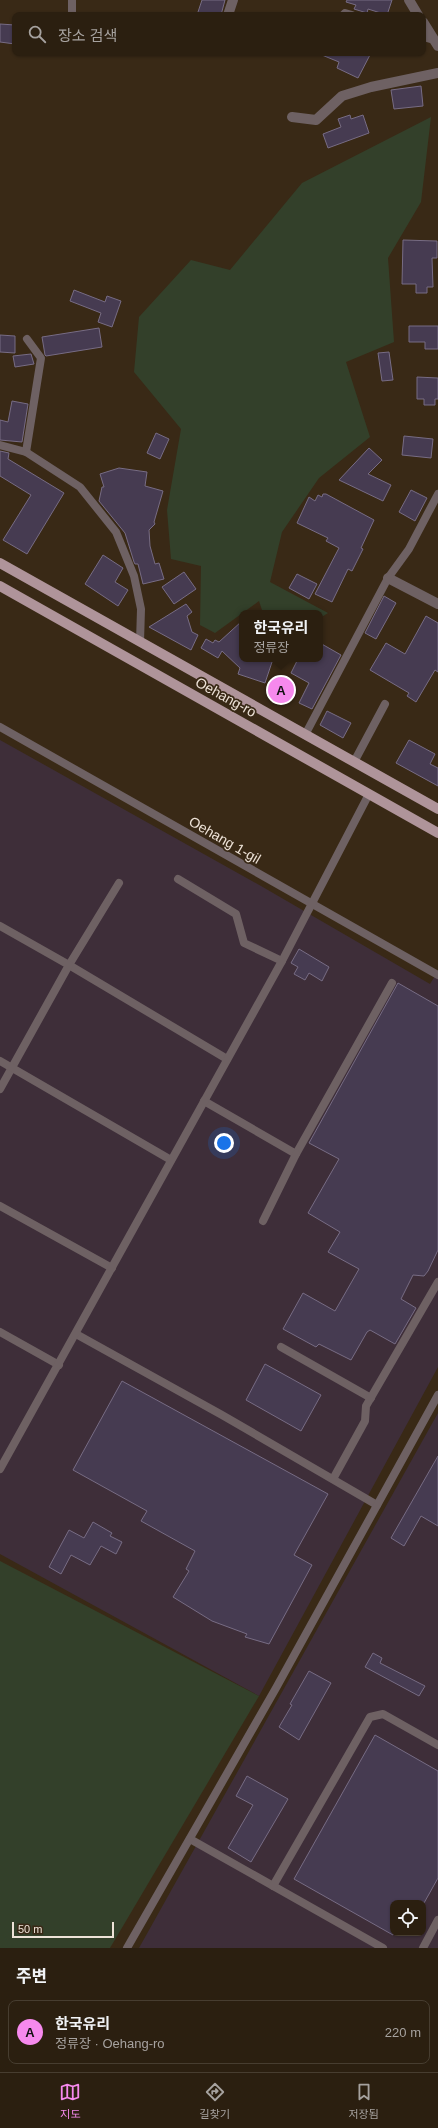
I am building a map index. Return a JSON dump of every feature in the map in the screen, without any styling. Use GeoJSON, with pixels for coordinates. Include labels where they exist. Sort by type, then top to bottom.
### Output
{"type":"FeatureCollection","features":[{"type":"Feature","properties":{"kind":"main road","name":"Oehang-ro"},"geometry":{"type":"LineString","coordinates":[[0,563],[438,809]]}},
{"type":"Feature","properties":{"kind":"main road","name":"Oehang-ro"},"geometry":{"type":"LineString","coordinates":[[0,586],[438,833]]}},
{"type":"Feature","properties":{"kind":"street"},"geometry":{"type":"LineString","coordinates":[[229,12],[233,0]]}},
{"type":"Feature","properties":{"kind":"street"},"geometry":{"type":"LineString","coordinates":[[410,0],[416,12]]}},
{"type":"Feature","properties":{"kind":"street"},"geometry":{"type":"LineString","coordinates":[[426,27],[436,43]]}},
{"type":"Feature","properties":{"kind":"street"},"geometry":{"type":"LineString","coordinates":[[292,117],[316,120],[342,96],[370,87],[438,73]]}},
{"type":"Feature","properties":{"kind":"street"},"geometry":{"type":"LineString","coordinates":[[388,578],[438,604]]}},
{"type":"Feature","properties":{"kind":"lane"},"geometry":{"type":"LineString","coordinates":[[72,0],[72,12]]}},
{"type":"Feature","properties":{"kind":"lane"},"geometry":{"type":"LineString","coordinates":[[426,38],[436,43]]}},
{"type":"Feature","properties":{"kind":"lane"},"geometry":{"type":"LineString","coordinates":[[26,339],[41,358],[26,452]]}},
{"type":"Feature","properties":{"kind":"lane"},"geometry":{"type":"LineString","coordinates":[[0,445],[26,452],[80,487],[116,532],[134,576],[141,609],[140,642]]}},
{"type":"Feature","properties":{"kind":"lane"},"geometry":{"type":"LineString","coordinates":[[305,735],[388,578],[409,549],[438,494]]}},
{"type":"Feature","properties":{"kind":"lane"},"geometry":{"type":"LineString","coordinates":[[354,762],[385,704]]}},
{"type":"Feature","properties":{"kind":"lane","name":"Oehang 1-gil"},"geometry":{"type":"LineString","coordinates":[[0,727],[438,975]]}},
{"type":"Feature","properties":{"kind":"lane"},"geometry":{"type":"LineString","coordinates":[[0,1469],[282,961],[369,794]]}},
{"type":"Feature","properties":{"kind":"lane"},"geometry":{"type":"LineString","coordinates":[[178,879],[236,914],[244,944],[282,961]]}},
{"type":"Feature","properties":{"kind":"lane"},"geometry":{"type":"LineString","coordinates":[[0,1089],[69,965],[119,883]]}},
{"type":"Feature","properties":{"kind":"lane"},"geometry":{"type":"LineString","coordinates":[[0,926],[69,965],[227,1059]]}},
{"type":"Feature","properties":{"kind":"lane"},"geometry":{"type":"LineString","coordinates":[[263,1221],[296,1154],[392,983]]}},
{"type":"Feature","properties":{"kind":"lane"},"geometry":{"type":"LineString","coordinates":[[0,1061],[171,1160]]}},
{"type":"Feature","properties":{"kind":"lane"},"geometry":{"type":"LineString","coordinates":[[204,1101],[296,1154]]}},
{"type":"Feature","properties":{"kind":"lane"},"geometry":{"type":"LineString","coordinates":[[0,1206],[112,1268]]}},
{"type":"Feature","properties":{"kind":"lane"},"geometry":{"type":"LineString","coordinates":[[333,1479],[365,1421],[366,1406],[438,1282]]}},
{"type":"Feature","properties":{"kind":"lane"},"geometry":{"type":"LineString","coordinates":[[0,1332],[59,1365]]}},
{"type":"Feature","properties":{"kind":"lane"},"geometry":{"type":"LineString","coordinates":[[76,1334],[377,1505]]}},
{"type":"Feature","properties":{"kind":"lane"},"geometry":{"type":"LineString","coordinates":[[280,1347],[371,1398]]}},
{"type":"Feature","properties":{"kind":"lane"},"geometry":{"type":"LineString","coordinates":[[127,1948],[276,1688],[438,1395]]}},
{"type":"Feature","properties":{"kind":"lane"},"geometry":{"type":"LineString","coordinates":[[273,1886],[370,1717],[383,1714],[438,1745]]}},
{"type":"Feature","properties":{"kind":"lane"},"geometry":{"type":"LineString","coordinates":[[190,1839],[383,1948]]}},
{"type":"Feature","properties":{"kind":"lane"},"geometry":{"type":"LineString","coordinates":[[423,1948],[438,1920]]}},
{"type":"Feature","properties":{"kind":"shaded area"},"geometry":{"type":"Polygon","coordinates":[[[0,740],[261,886],[430,984],[438,971],[438,1367],[259,1696],[0,1554],[0,740]]]}},
{"type":"Feature","properties":{"kind":"shaded area"},"geometry":{"type":"Polygon","coordinates":[[[438,1413],[438,1948],[139,1948],[438,1413]]]}},
{"type":"Feature","properties":{"kind":"green space"},"geometry":{"type":"Polygon","coordinates":[[[431,117],[421,202],[388,258],[394,342],[346,362],[370,437],[319,478],[282,532],[270,582],[322,610],[262,610],[259,601],[247,610],[239,610],[239,616],[215,633],[200,625],[201,566],[171,559],[167,510],[181,429],[134,372],[139,317],[191,260],[230,270],[302,183],[431,117]]]}},
{"type":"Feature","properties":{"kind":"green space"},"geometry":{"type":"Polygon","coordinates":[[[323,610],[328,613],[323,616],[323,610]]]}},
{"type":"Feature","properties":{"kind":"green space"},"geometry":{"type":"Polygon","coordinates":[[[0,1561],[259,1696],[110,1948],[0,1948],[0,1561]]]}},
{"type":"Feature","properties":{"kind":"building"},"geometry":{"type":"Polygon","coordinates":[[[202,0],[225,0],[222,12],[198,12],[202,0]]]}},
{"type":"Feature","properties":{"kind":"building"},"geometry":{"type":"Polygon","coordinates":[[[347,0],[392,0],[388,12],[378,12],[368,9],[367,12],[364,12],[354,9],[356,5],[346,2],[347,0]]]}},
{"type":"Feature","properties":{"kind":"building"},"geometry":{"type":"Polygon","coordinates":[[[0,24],[12,25],[12,44],[0,42],[0,24]]]}},
{"type":"Feature","properties":{"kind":"building"},"geometry":{"type":"Polygon","coordinates":[[[324,56],[369,56],[358,78],[337,68],[339,62],[324,56]]]}},
{"type":"Feature","properties":{"kind":"building"},"geometry":{"type":"Polygon","coordinates":[[[421,86],[423,106],[394,109],[391,90],[421,86]]]}},
{"type":"Feature","properties":{"kind":"building"},"geometry":{"type":"Polygon","coordinates":[[[350,115],[351,119],[363,115],[369,133],[328,148],[323,134],[341,127],[338,119],[350,115]]]}},
{"type":"Feature","properties":{"kind":"building"},"geometry":{"type":"Polygon","coordinates":[[[403,240],[437,241],[437,258],[432,258],[433,287],[427,287],[427,293],[416,293],[416,284],[402,284],[403,240]]]}},
{"type":"Feature","properties":{"kind":"building"},"geometry":{"type":"Polygon","coordinates":[[[74,290],[105,302],[107,296],[121,301],[112,327],[98,322],[101,313],[70,301],[74,290]]]}},
{"type":"Feature","properties":{"kind":"building"},"geometry":{"type":"Polygon","coordinates":[[[409,326],[438,326],[438,349],[425,349],[425,342],[409,342],[409,326]]]}},
{"type":"Feature","properties":{"kind":"building"},"geometry":{"type":"Polygon","coordinates":[[[99,328],[102,347],[45,355],[42,337],[99,328]]]}},
{"type":"Feature","properties":{"kind":"building"},"geometry":{"type":"Polygon","coordinates":[[[0,335],[15,336],[15,353],[0,352],[0,335]]]}},
{"type":"Feature","properties":{"kind":"building"},"geometry":{"type":"Polygon","coordinates":[[[389,352],[393,380],[382,381],[378,353],[389,352]]]}},
{"type":"Feature","properties":{"kind":"building"},"geometry":{"type":"Polygon","coordinates":[[[31,354],[34,364],[15,367],[13,356],[31,354]]]}},
{"type":"Feature","properties":{"kind":"building"},"geometry":{"type":"Polygon","coordinates":[[[417,377],[438,378],[438,399],[435,399],[435,405],[424,405],[424,399],[417,399],[417,377]]]}},
{"type":"Feature","properties":{"kind":"building"},"geometry":{"type":"Polygon","coordinates":[[[12,401],[28,404],[22,442],[0,440],[0,420],[8,422],[12,401]]]}},
{"type":"Feature","properties":{"kind":"building"},"geometry":{"type":"Polygon","coordinates":[[[156,433],[169,439],[160,459],[147,453],[156,433]]]}},
{"type":"Feature","properties":{"kind":"building"},"geometry":{"type":"Polygon","coordinates":[[[404,436],[433,439],[431,458],[402,455],[404,436]]]}},
{"type":"Feature","properties":{"kind":"building"},"geometry":{"type":"Polygon","coordinates":[[[369,448],[382,460],[368,474],[391,485],[383,501],[339,480],[369,448]]]}},
{"type":"Feature","properties":{"kind":"building"},"geometry":{"type":"Polygon","coordinates":[[[0,451],[9,453],[8,459],[64,493],[27,554],[3,540],[31,495],[0,476],[0,451]]]}},
{"type":"Feature","properties":{"kind":"building"},"geometry":{"type":"Polygon","coordinates":[[[119,468],[147,472],[145,486],[163,491],[154,522],[155,524],[149,530],[150,546],[155,564],[159,563],[164,579],[143,584],[138,564],[135,564],[134,562],[125,533],[99,501],[102,487],[104,487],[100,474],[119,468]]]}},
{"type":"Feature","properties":{"kind":"building"},"geometry":{"type":"Polygon","coordinates":[[[411,490],[427,498],[415,521],[399,512],[411,490]]]}},
{"type":"Feature","properties":{"kind":"building"},"geometry":{"type":"Polygon","coordinates":[[[323,494],[326,494],[374,520],[361,548],[363,549],[352,571],[348,569],[332,602],[315,594],[339,548],[326,541],[328,538],[297,523],[309,497],[315,501],[318,495],[322,497],[323,494]]]}},
{"type":"Feature","properties":{"kind":"building"},"geometry":{"type":"Polygon","coordinates":[[[103,555],[123,568],[115,582],[128,590],[118,606],[85,584],[103,555]]]}},
{"type":"Feature","properties":{"kind":"building"},"geometry":{"type":"Polygon","coordinates":[[[184,572],[196,589],[174,604],[162,587],[184,572]]]}},
{"type":"Feature","properties":{"kind":"building"},"geometry":{"type":"Polygon","coordinates":[[[297,574],[317,584],[309,599],[289,588],[297,574]]]}},
{"type":"Feature","properties":{"kind":"building"},"geometry":{"type":"Polygon","coordinates":[[[384,596],[396,603],[376,639],[365,633],[384,596]]]}},
{"type":"Feature","properties":{"kind":"building"},"geometry":{"type":"Polygon","coordinates":[[[186,604],[192,612],[187,616],[192,632],[198,635],[191,650],[149,627],[186,604]]]}},
{"type":"Feature","properties":{"kind":"building"},"geometry":{"type":"Polygon","coordinates":[[[426,616],[438,623],[438,672],[435,670],[416,702],[407,696],[409,693],[370,670],[386,643],[405,654],[426,616]]]}},
{"type":"Feature","properties":{"kind":"building"},"geometry":{"type":"Polygon","coordinates":[[[239,624],[239,662],[272,662],[265,683],[238,674],[240,668],[222,651],[218,658],[201,648],[206,639],[213,643],[215,640],[219,642],[239,624]]]}},
{"type":"Feature","properties":{"kind":"building"},"geometry":{"type":"Polygon","coordinates":[[[323,645],[341,655],[312,709],[299,703],[309,683],[291,673],[296,662],[323,662],[323,645]]]}},
{"type":"Feature","properties":{"kind":"building"},"geometry":{"type":"Polygon","coordinates":[[[327,711],[351,723],[343,738],[320,725],[327,711]]]}},
{"type":"Feature","properties":{"kind":"building"},"geometry":{"type":"Polygon","coordinates":[[[409,740],[435,754],[430,764],[438,768],[438,786],[396,763],[409,740]]]}},
{"type":"Feature","properties":{"kind":"building"},"geometry":{"type":"Polygon","coordinates":[[[299,949],[329,967],[322,981],[309,973],[305,980],[294,974],[298,967],[291,963],[299,949]]]}},
{"type":"Feature","properties":{"kind":"building"},"geometry":{"type":"Polygon","coordinates":[[[398,983],[438,1006],[438,1250],[424,1276],[413,1275],[401,1299],[416,1308],[395,1344],[370,1330],[367,1332],[351,1360],[319,1344],[316,1347],[283,1329],[303,1293],[335,1311],[359,1269],[328,1252],[340,1232],[308,1213],[339,1159],[309,1143],[398,983]]]}},
{"type":"Feature","properties":{"kind":"building"},"geometry":{"type":"Polygon","coordinates":[[[265,1364],[321,1395],[301,1431],[246,1400],[265,1364]]]}},
{"type":"Feature","properties":{"kind":"building"},"geometry":{"type":"Polygon","coordinates":[[[122,1381],[328,1494],[294,1555],[312,1565],[269,1644],[245,1637],[247,1634],[212,1621],[173,1597],[189,1571],[186,1569],[195,1551],[141,1521],[147,1511],[73,1470],[122,1381]]]}},
{"type":"Feature","properties":{"kind":"building"},"geometry":{"type":"Polygon","coordinates":[[[438,1456],[438,1526],[421,1516],[404,1546],[391,1538],[438,1456]]]}},
{"type":"Feature","properties":{"kind":"building"},"geometry":{"type":"Polygon","coordinates":[[[93,1522],[112,1533],[110,1536],[122,1542],[116,1554],[101,1546],[90,1565],[71,1555],[61,1574],[49,1567],[69,1530],[84,1538],[93,1522]]]}},
{"type":"Feature","properties":{"kind":"building"},"geometry":{"type":"Polygon","coordinates":[[[373,1653],[382,1658],[380,1663],[425,1686],[419,1696],[365,1667],[373,1653]]]}},
{"type":"Feature","properties":{"kind":"building"},"geometry":{"type":"Polygon","coordinates":[[[309,1671],[331,1683],[299,1740],[279,1727],[309,1671]]]}},
{"type":"Feature","properties":{"kind":"building"},"geometry":{"type":"Polygon","coordinates":[[[375,1735],[438,1771],[438,1878],[426,1900],[390,1900],[390,1933],[294,1879],[375,1735]]]}},
{"type":"Feature","properties":{"kind":"building"},"geometry":{"type":"Polygon","coordinates":[[[247,1776],[288,1799],[251,1862],[228,1848],[253,1805],[236,1796],[247,1776]]]}},
{"type":"Feature","properties":{"kind":"place","name":"한국유리"},"geometry":{"type":"Point","coordinates":[281,690]}}]}
